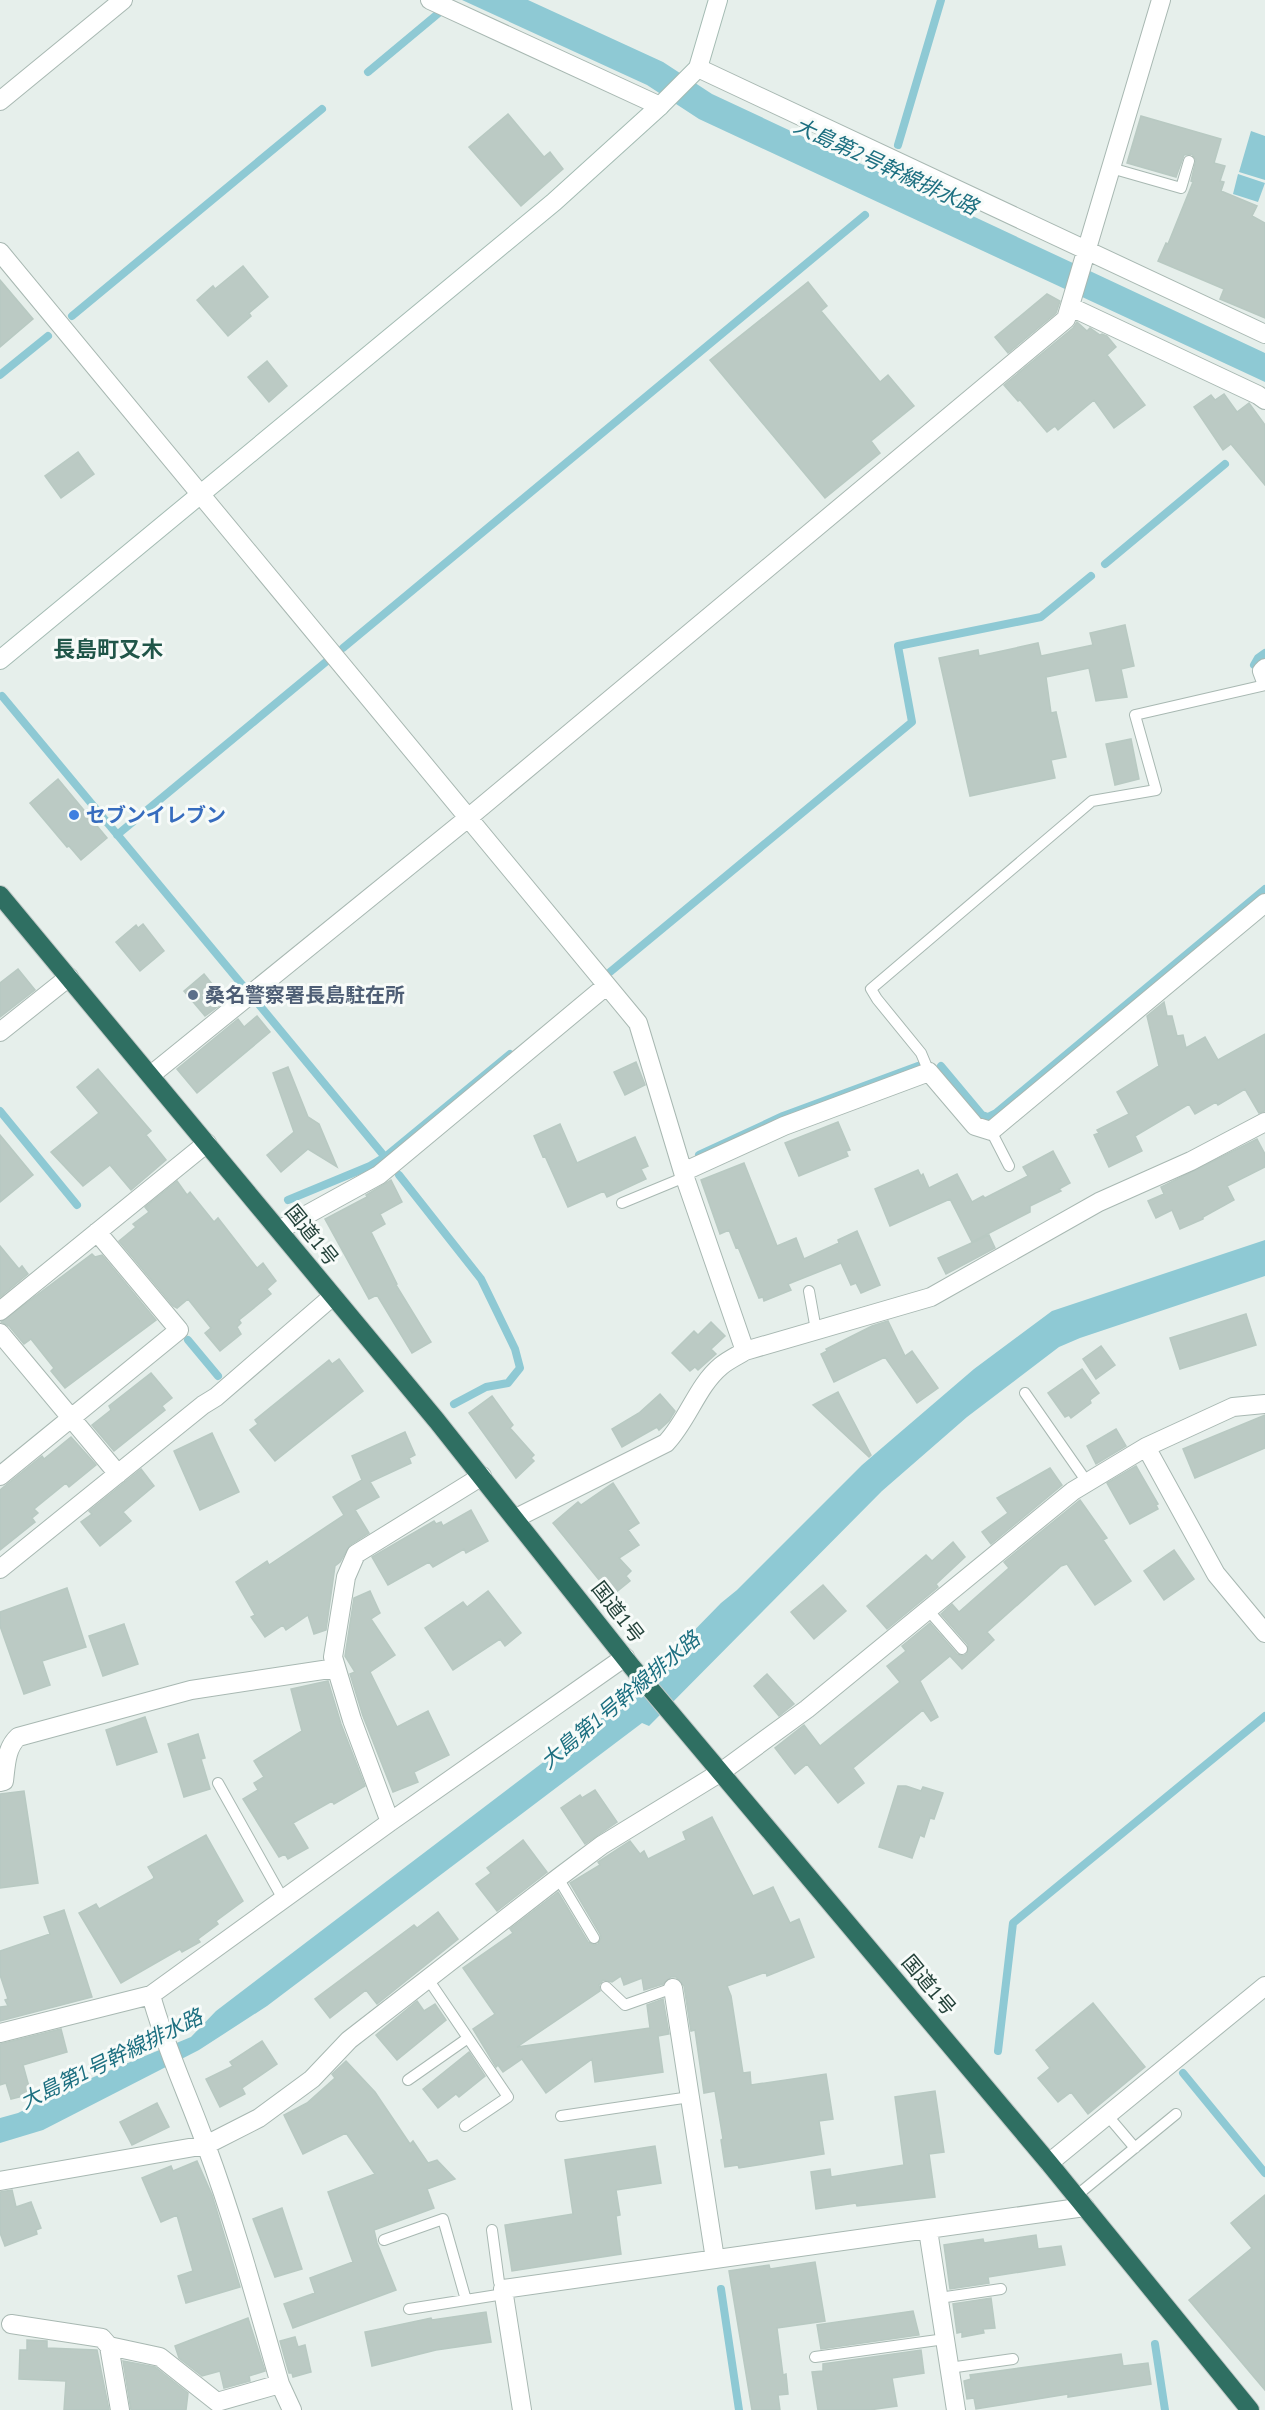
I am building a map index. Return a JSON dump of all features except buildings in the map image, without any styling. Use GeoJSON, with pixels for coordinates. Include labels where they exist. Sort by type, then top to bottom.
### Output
{"type":"FeatureCollection","features":[{"type":"Feature","properties":{"kind":"highway","name":"国道1号"},"geometry":{"type":"LineString","coordinates":[[0,895],[482,1476],[628,1662],[1049,2163],[1250,2410]]}},
{"type":"Feature","properties":{"kind":"street"},"geometry":{"type":"LineString","coordinates":[[0,101],[123,0]]}},
{"type":"Feature","properties":{"kind":"street"},"geometry":{"type":"LineString","coordinates":[[430,0],[660,106]]}},
{"type":"Feature","properties":{"kind":"street"},"geometry":{"type":"LineString","coordinates":[[0,660],[554,202],[660,106],[696,71],[718,0]]}},
{"type":"Feature","properties":{"kind":"street"},"geometry":{"type":"LineString","coordinates":[[151,1076],[468,818],[1066,319],[1161,0]]}},
{"type":"Feature","properties":{"kind":"street"},"geometry":{"type":"LineString","coordinates":[[696,71],[1085,256],[1265,334]]}},
{"type":"Feature","properties":{"kind":"street"},"geometry":{"type":"LineString","coordinates":[[0,252],[638,1023],[684,1174],[745,1351]]}},
{"type":"Feature","properties":{"kind":"street"},"geometry":{"type":"LineString","coordinates":[[1072,304],[1265,400]]}},
{"type":"Feature","properties":{"kind":"street"},"geometry":{"type":"LineString","coordinates":[[1265,668],[1262,671],[1265,680]]}},
{"type":"Feature","properties":{"kind":"street"},"geometry":{"type":"LineString","coordinates":[[684,1174],[784,1126],[929,1072],[975,1126],[991,1131],[1265,903]]}},
{"type":"Feature","properties":{"kind":"street"},"geometry":{"type":"LineString","coordinates":[[0,1032],[69,977]]}},
{"type":"Feature","properties":{"kind":"street"},"geometry":{"type":"LineString","coordinates":[[279,1230],[379,1175],[606,986]]}},
{"type":"Feature","properties":{"kind":"street"},"geometry":{"type":"LineString","coordinates":[[516,1518],[666,1443],[677,1431],[707,1382],[721,1366],[745,1351],[931,1297],[1089,1207],[1191,1161],[1265,1122]]}},
{"type":"Feature","properties":{"kind":"street"},"geometry":{"type":"LineString","coordinates":[[0,1311],[207,1143]]}},
{"type":"Feature","properties":{"kind":"street"},"geometry":{"type":"LineString","coordinates":[[0,1476],[179,1330],[97,1232]]}},
{"type":"Feature","properties":{"kind":"street"},"geometry":{"type":"LineString","coordinates":[[0,1569],[216,1396],[333,1296]]}},
{"type":"Feature","properties":{"kind":"street"},"geometry":{"type":"LineString","coordinates":[[0,1333],[118,1474]]}},
{"type":"Feature","properties":{"kind":"street"},"geometry":{"type":"LineString","coordinates":[[0,2181],[206,2145],[259,2118],[312,2079],[349,2040],[602,1845],[721,1772],[807,1709],[1073,1491],[1146,1447],[1233,1407],[1265,1404]]}},
{"type":"Feature","properties":{"kind":"street"},"geometry":{"type":"LineString","coordinates":[[1146,1447],[1216,1574],[1265,1633]]}},
{"type":"Feature","properties":{"kind":"street"},"geometry":{"type":"LineString","coordinates":[[390,1822],[352,1720],[333,1657],[346,1577],[356,1554],[482,1476]]}},
{"type":"Feature","properties":{"kind":"street"},"geometry":{"type":"LineString","coordinates":[[0,2033],[151,1995],[390,1822],[628,1662]]}},
{"type":"Feature","properties":{"kind":"street"},"geometry":{"type":"LineString","coordinates":[[0,1782],[4,1781],[6,1760],[12,1743],[18,1737],[190,1690],[336,1668]]}},
{"type":"Feature","properties":{"kind":"street"},"geometry":{"type":"LineString","coordinates":[[1049,2163],[1265,1986]]}},
{"type":"Feature","properties":{"kind":"street"},"geometry":{"type":"LineString","coordinates":[[673,1988],[715,2259]]}},
{"type":"Feature","properties":{"kind":"street"},"geometry":{"type":"LineString","coordinates":[[151,1995],[157,2018],[206,2145],[234,2228],[280,2384],[292,2410]]}},
{"type":"Feature","properties":{"kind":"street"},"geometry":{"type":"LineString","coordinates":[[522,2410],[503,2292],[715,2259],[928,2230],[1080,2202]]}},
{"type":"Feature","properties":{"kind":"street"},"geometry":{"type":"LineString","coordinates":[[928,2230],[956,2410]]}},
{"type":"Feature","properties":{"kind":"street"},"geometry":{"type":"LineString","coordinates":[[11,2324],[102,2338],[110,2346],[160,2357],[217,2402],[280,2384]]}},
{"type":"Feature","properties":{"kind":"street"},"geometry":{"type":"LineString","coordinates":[[110,2346],[120,2410]]}},
{"type":"Feature","properties":{"kind":"lane"},"geometry":{"type":"LineString","coordinates":[[1111,168],[1181,188],[1189,161]]}},
{"type":"Feature","properties":{"kind":"lane"},"geometry":{"type":"LineString","coordinates":[[929,1072],[921,1053],[871,989],[1092,801],[1156,790],[1135,715],[1265,685]]}},
{"type":"Feature","properties":{"kind":"lane"},"geometry":{"type":"LineString","coordinates":[[991,1131],[1010,1166]]}},
{"type":"Feature","properties":{"kind":"lane"},"geometry":{"type":"LineString","coordinates":[[622,1203],[684,1174]]}},
{"type":"Feature","properties":{"kind":"lane"},"geometry":{"type":"LineString","coordinates":[[809,1291],[816,1330]]}},
{"type":"Feature","properties":{"kind":"lane"},"geometry":{"type":"LineString","coordinates":[[1025,1393],[1087,1482]]}},
{"type":"Feature","properties":{"kind":"lane"},"geometry":{"type":"LineString","coordinates":[[928,1610],[962,1649]]}},
{"type":"Feature","properties":{"kind":"lane"},"geometry":{"type":"LineString","coordinates":[[218,1783],[283,1899]]}},
{"type":"Feature","properties":{"kind":"lane"},"geometry":{"type":"LineString","coordinates":[[558,1878],[594,1938]]}},
{"type":"Feature","properties":{"kind":"lane"},"geometry":{"type":"LineString","coordinates":[[428,1979],[508,2097],[465,2126]]}},
{"type":"Feature","properties":{"kind":"lane"},"geometry":{"type":"LineString","coordinates":[[606,1987],[625,2005],[673,1988]]}},
{"type":"Feature","properties":{"kind":"lane"},"geometry":{"type":"LineString","coordinates":[[408,2080],[468,2038]]}},
{"type":"Feature","properties":{"kind":"lane"},"geometry":{"type":"LineString","coordinates":[[561,2116],[690,2097]]}},
{"type":"Feature","properties":{"kind":"lane"},"geometry":{"type":"LineString","coordinates":[[1080,2202],[1135,2148],[1176,2114]]}},
{"type":"Feature","properties":{"kind":"lane"},"geometry":{"type":"LineString","coordinates":[[1107,2115],[1135,2148]]}},
{"type":"Feature","properties":{"kind":"lane"},"geometry":{"type":"LineString","coordinates":[[384,2240],[443,2219],[466,2300]]}},
{"type":"Feature","properties":{"kind":"lane"},"geometry":{"type":"LineString","coordinates":[[409,2310],[503,2292],[499,2282],[492,2230]]}},
{"type":"Feature","properties":{"kind":"lane"},"geometry":{"type":"LineString","coordinates":[[939,2298],[1001,2289]]}},
{"type":"Feature","properties":{"kind":"lane"},"geometry":{"type":"LineString","coordinates":[[815,2357],[945,2339]]}},
{"type":"Feature","properties":{"kind":"lane"},"geometry":{"type":"LineString","coordinates":[[949,2368],[1013,2359]]}},
{"type":"Feature","properties":{"kind":"water"},"geometry":{"type":"Polygon","coordinates":[[[462,0],[528,0],[663,62],[712,94],[1265,353],[1265,382],[699,119],[647,85],[462,0]]]}},
{"type":"Feature","properties":{"kind":"water"},"geometry":{"type":"Polygon","coordinates":[[[1251,131],[1265,136],[1265,180],[1239,172],[1251,131]]]}},
{"type":"Feature","properties":{"kind":"water"},"geometry":{"type":"Polygon","coordinates":[[[1238,174],[1265,183],[1258,202],[1233,194],[1238,174]]]}},
{"type":"Feature","properties":{"kind":"water"},"geometry":{"type":"Polygon","coordinates":[[[1265,1240],[1265,1276],[1059,1347],[967,1417],[882,1491],[649,1726],[642,1723],[267,2006],[199,2050],[43,2130],[0,2143],[0,2118],[18,2113],[72,2086],[191,2037],[216,2011],[629,1697],[862,1465],[974,1369],[1052,1311],[1265,1240]]]}},
{"type":"Feature","properties":{"kind":"waterway"},"geometry":{"type":"LineString","coordinates":[[898,145],[941,0]]}},
{"type":"Feature","properties":{"kind":"waterway"},"geometry":{"type":"LineString","coordinates":[[368,72],[440,12]]}},
{"type":"Feature","properties":{"kind":"waterway"},"geometry":{"type":"LineString","coordinates":[[72,316],[322,109]]}},
{"type":"Feature","properties":{"kind":"waterway"},"geometry":{"type":"LineString","coordinates":[[343,648],[865,215]]}},
{"type":"Feature","properties":{"kind":"waterway"},"geometry":{"type":"LineString","coordinates":[[0,375],[48,336]]}},
{"type":"Feature","properties":{"kind":"waterway"},"geometry":{"type":"LineString","coordinates":[[1105,564],[1225,464]]}},
{"type":"Feature","properties":{"kind":"waterway"},"geometry":{"type":"LineString","coordinates":[[610,972],[912,722],[898,646],[1041,617],[1091,576]]}},
{"type":"Feature","properties":{"kind":"waterway"},"geometry":{"type":"LineString","coordinates":[[1254,665],[1265,653]]}},
{"type":"Feature","properties":{"kind":"waterway"},"geometry":{"type":"LineString","coordinates":[[117,835],[327,661]]}},
{"type":"Feature","properties":{"kind":"waterway"},"geometry":{"type":"LineString","coordinates":[[2,696],[244,987]]}},
{"type":"Feature","properties":{"kind":"waterway"},"geometry":{"type":"LineString","coordinates":[[941,1066],[982,1115],[988,1117],[996,1113],[1265,889]]}},
{"type":"Feature","properties":{"kind":"waterway"},"geometry":{"type":"LineString","coordinates":[[256,1001],[385,1157]]}},
{"type":"Feature","properties":{"kind":"waterway"},"geometry":{"type":"LineString","coordinates":[[288,1200],[370,1166],[385,1157],[510,1054]]}},
{"type":"Feature","properties":{"kind":"waterway"},"geometry":{"type":"LineString","coordinates":[[699,1155],[783,1116],[918,1066]]}},
{"type":"Feature","properties":{"kind":"waterway"},"geometry":{"type":"LineString","coordinates":[[0,1111],[77,1205]]}},
{"type":"Feature","properties":{"kind":"waterway"},"geometry":{"type":"LineString","coordinates":[[399,1175],[481,1279],[515,1349],[520,1368],[508,1383],[486,1387],[454,1404]]}},
{"type":"Feature","properties":{"kind":"waterway"},"geometry":{"type":"LineString","coordinates":[[188,1340],[218,1376]]}},
{"type":"Feature","properties":{"kind":"waterway"},"geometry":{"type":"LineString","coordinates":[[998,2051],[1013,1923],[1265,1716]]}},
{"type":"Feature","properties":{"kind":"waterway"},"geometry":{"type":"LineString","coordinates":[[1183,2073],[1265,2173]]}},
{"type":"Feature","properties":{"kind":"waterway"},"geometry":{"type":"LineString","coordinates":[[721,2289],[739,2410]]}},
{"type":"Feature","properties":{"kind":"waterway"},"geometry":{"type":"LineString","coordinates":[[1155,2344],[1165,2410]]}},
{"type":"Feature","properties":{"kind":"place","name":"セブンイレブン"},"geometry":{"type":"Point","coordinates":[74,815]}},
{"type":"Feature","properties":{"kind":"place","name":"桑名警察署長島駐在所"},"geometry":{"type":"Point","coordinates":[193,995]}},
{"type":"Feature","properties":{"kind":"district","name":"長島町又木"},"geometry":{"type":"Point","coordinates":[108,649]}},
{"type":"Feature","properties":{"kind":"water label","name":"大島第2号幹線排水路"},"geometry":{"type":"Point","coordinates":[886,166]}},
{"type":"Feature","properties":{"kind":"water label","name":"大島第1号幹線排水路"},"geometry":{"type":"Point","coordinates":[620,1700]}},
{"type":"Feature","properties":{"kind":"water label","name":"大島第1号幹線排水路"},"geometry":{"type":"Point","coordinates":[111,2059]}}]}
